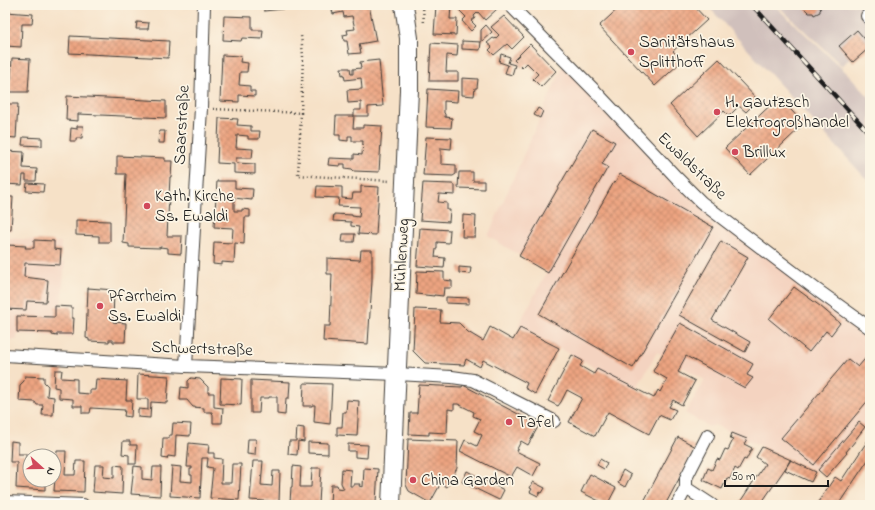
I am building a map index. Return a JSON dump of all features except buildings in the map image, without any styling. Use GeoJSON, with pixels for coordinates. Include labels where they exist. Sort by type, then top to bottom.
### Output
{"type":"FeatureCollection","features":[{"type":"Feature","properties":{"kind":"main road","name":"Mühlenweg"},"geometry":{"type":"LineString","coordinates":[[391,505],[409,90],[409,38],[404,5]]}},
{"type":"Feature","properties":{"kind":"street","name":"Saarstraße"},"geometry":{"type":"LineString","coordinates":[[186,366],[201,108],[204,5]]}},
{"type":"Feature","properties":{"kind":"street","name":"Ewaldstraße"},"geometry":{"type":"LineString","coordinates":[[510,5],[701,202],[817,290],[870,328]]}},
{"type":"Feature","properties":{"kind":"street","name":"Schwertstraße"},"geometry":{"type":"LineString","coordinates":[[5,355],[186,366],[452,377],[473,380],[554,421]]}},
{"type":"Feature","properties":{"kind":"street"},"geometry":{"type":"LineString","coordinates":[[677,505],[686,488],[686,478],[708,435]]}},
{"type":"Feature","properties":{"kind":"street"},"geometry":{"type":"LineString","coordinates":[[686,488],[712,505]]}},
{"type":"Feature","properties":{"kind":"street"},"geometry":{"type":"LineString","coordinates":[[5,502],[83,505]]}},
{"type":"Feature","properties":{"kind":"path"},"geometry":{"type":"LineString","coordinates":[[301,35],[303,56],[298,175],[393,182]]}},
{"type":"Feature","properties":{"kind":"path"},"geometry":{"type":"LineString","coordinates":[[201,108],[301,113]]}},
{"type":"Feature","properties":{"kind":"shaded area"},"geometry":{"type":"Polygon","coordinates":[[[707,5],[774,5],[850,76],[870,98],[870,183],[707,5]]]}},
{"type":"Feature","properties":{"kind":"shaded area"},"geometry":{"type":"Polygon","coordinates":[[[777,5],[870,5],[870,38],[842,66],[777,5]]]}},
{"type":"Feature","properties":{"kind":"shaded area"},"geometry":{"type":"Polygon","coordinates":[[[564,63],[729,224],[870,328],[870,434],[859,421],[816,471],[715,425],[709,427],[685,413],[705,380],[657,352],[636,389],[518,326],[547,272],[488,236],[564,63]]]}},
{"type":"Feature","properties":{"kind":"shaded area"},"geometry":{"type":"Polygon","coordinates":[[[5,238],[61,242],[60,262],[65,263],[61,306],[72,307],[72,318],[74,318],[73,337],[17,334],[17,340],[5,340],[5,238]]]}},
{"type":"Feature","properties":{"kind":"railway"},"geometry":{"type":"LineString","coordinates":[[752,5],[870,134]]}},
{"type":"Feature","properties":{"kind":"place","name":"Sanitätshaus Splitthoff"},"geometry":{"type":"Point","coordinates":[631,52]}},
{"type":"Feature","properties":{"kind":"place","name":"H. Gautzsch Elektrogroßhandel"},"geometry":{"type":"Point","coordinates":[717,112]}},
{"type":"Feature","properties":{"kind":"place","name":"Brillux"},"geometry":{"type":"Point","coordinates":[735,152]}},
{"type":"Feature","properties":{"kind":"place","name":"Kath. Kirche Ss. Ewaldi"},"geometry":{"type":"Point","coordinates":[147,206]}},
{"type":"Feature","properties":{"kind":"place","name":"Pfarrheim Ss. Ewaldi"},"geometry":{"type":"Point","coordinates":[100,306]}},
{"type":"Feature","properties":{"kind":"place","name":"Tafel"},"geometry":{"type":"Point","coordinates":[509,422]}},
{"type":"Feature","properties":{"kind":"place","name":"China Garden"},"geometry":{"type":"Point","coordinates":[413,480]}}]}
